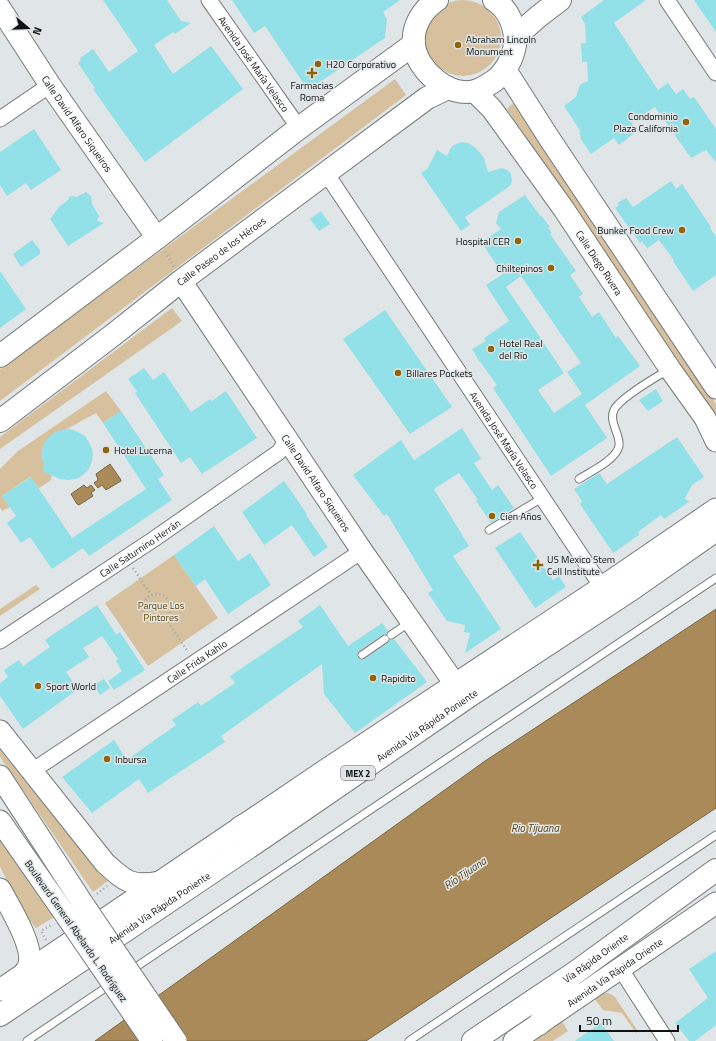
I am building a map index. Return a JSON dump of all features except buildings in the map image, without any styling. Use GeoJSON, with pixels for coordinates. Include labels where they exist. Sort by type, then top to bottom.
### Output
{"type":"FeatureCollection","features":[{"type":"Feature","properties":{"kind":"main road"},"geometry":{"type":"LineString","coordinates":[[437,0],[431,4],[419,7],[414,44],[418,58],[426,70],[435,79],[448,88],[456,91],[474,91],[486,87],[497,79],[511,60],[515,37],[512,23],[506,10],[494,0]]}},
{"type":"Feature","properties":{"kind":"main road"},"geometry":{"type":"LineString","coordinates":[[515,37],[538,16],[560,0]]}},
{"type":"Feature","properties":{"kind":"main road","name":"Calle David Alfaro Siqueiros"},"geometry":{"type":"LineString","coordinates":[[0,8],[50,85],[157,238]]}},
{"type":"Feature","properties":{"kind":"main road"},"geometry":{"type":"LineString","coordinates":[[0,356],[157,238],[299,128],[414,44]]}},
{"type":"Feature","properties":{"kind":"main road"},"geometry":{"type":"LineString","coordinates":[[505,70],[548,138],[716,388]]}},
{"type":"Feature","properties":{"kind":"main road","name":"Calle Paseo de los Héroes"},"geometry":{"type":"LineString","coordinates":[[0,421],[181,281],[326,173],[427,98],[448,88]]}},
{"type":"Feature","properties":{"kind":"main road","name":"Calle Diego Rivera"},"geometry":{"type":"LineString","coordinates":[[474,91],[492,109],[532,163],[616,286],[670,369],[705,418],[716,441]]}},
{"type":"Feature","properties":{"kind":"main road","name":"Calle David Alfaro Siqueiros"},"geometry":{"type":"LineString","coordinates":[[181,281],[286,447],[362,551],[410,622],[455,684]]}},
{"type":"Feature","properties":{"kind":"main road","name":"Avenida Vía Rápida Poniente"},"geometry":{"type":"LineString","coordinates":[[0,990],[455,684],[715,514]]}},
{"type":"Feature","properties":{"kind":"main road","name":"Avenida Vía Rápida Poniente"},"geometry":{"type":"LineString","coordinates":[[0,1015],[472,694],[632,589],[715,514]]}},
{"type":"Feature","properties":{"kind":"main road"},"geometry":{"type":"LineString","coordinates":[[0,731],[106,864],[123,879],[135,883],[146,884],[160,882]]}},
{"type":"Feature","properties":{"kind":"main road"},"geometry":{"type":"LineString","coordinates":[[241,827],[371,764]]}},
{"type":"Feature","properties":{"kind":"main road","name":"Boulevard General Abelardo L. Rodríguez"},"geometry":{"type":"LineString","coordinates":[[0,776],[91,900],[176,1041]]}},
{"type":"Feature","properties":{"kind":"main road","name":"Boulevard General Abelardo L. Rodríguez"},"geometry":{"type":"LineString","coordinates":[[0,821],[61,920],[152,1041]]}},
{"type":"Feature","properties":{"kind":"main road","name":"Vía Rápida Oriente"},"geometry":{"type":"LineString","coordinates":[[472,1041],[576,972],[716,870]]}},
{"type":"Feature","properties":{"kind":"main road"},"geometry":{"type":"LineString","coordinates":[[667,905],[716,884]]}},
{"type":"Feature","properties":{"kind":"main road"},"geometry":{"type":"LineString","coordinates":[[0,889],[25,937],[30,951],[30,964],[25,972]]}},
{"type":"Feature","properties":{"kind":"main road","name":"Avenida Vía Rápida Oriente"},"geometry":{"type":"LineString","coordinates":[[514,1041],[716,903]]}},
{"type":"Feature","properties":{"kind":"main road"},"geometry":{"type":"LineString","coordinates":[[539,1024],[576,972]]}},
{"type":"Feature","properties":{"kind":"street","name":"Avenida José María Velasco"},"geometry":{"type":"LineString","coordinates":[[209,0],[299,128]]}},
{"type":"Feature","properties":{"kind":"street"},"geometry":{"type":"LineString","coordinates":[[666,0],[716,73]]}},
{"type":"Feature","properties":{"kind":"street"},"geometry":{"type":"LineString","coordinates":[[0,119],[50,85]]}},
{"type":"Feature","properties":{"kind":"street","name":"Avenida José María Velasco"},"geometry":{"type":"LineString","coordinates":[[326,173],[602,587]]}},
{"type":"Feature","properties":{"kind":"street","name":"Calle Saturnino Herrán"},"geometry":{"type":"LineString","coordinates":[[0,641],[126,558],[286,447]]}},
{"type":"Feature","properties":{"kind":"street","name":"Calle Frida Kahlo"},"geometry":{"type":"LineString","coordinates":[[32,771],[362,551]]}},
{"type":"Feature","properties":{"kind":"street"},"geometry":{"type":"LineString","coordinates":[[620,968],[667,1041]]}},
{"type":"Feature","properties":{"kind":"lane"},"geometry":{"type":"LineString","coordinates":[[579,479],[609,460],[618,450],[619,442],[613,422],[614,410],[616,407],[630,395],[670,369]]}},
{"type":"Feature","properties":{"kind":"lane"},"geometry":{"type":"LineString","coordinates":[[489,530],[542,498]]}},
{"type":"Feature","properties":{"kind":"lane"},"geometry":{"type":"LineString","coordinates":[[126,974],[716,578]]}},
{"type":"Feature","properties":{"kind":"lane"},"geometry":{"type":"LineString","coordinates":[[362,655],[410,622]]}},
{"type":"Feature","properties":{"kind":"lane"},"geometry":{"type":"LineString","coordinates":[[409,1041],[716,835]]}},
{"type":"Feature","properties":{"kind":"lane"},"geometry":{"type":"LineString","coordinates":[[27,1041],[119,979]]}},
{"type":"Feature","properties":{"kind":"path"},"geometry":{"type":"LineString","coordinates":[[157,238],[181,281]]}},
{"type":"Feature","properties":{"kind":"path"},"geometry":{"type":"LineString","coordinates":[[126,558],[151,595]]}},
{"type":"Feature","properties":{"kind":"path"},"geometry":{"type":"LineString","coordinates":[[160,594],[168,598],[172,607],[166,619],[162,622],[153,622],[145,616],[143,612],[144,602],[151,595],[160,594]]}},
{"type":"Feature","properties":{"kind":"path"},"geometry":{"type":"LineString","coordinates":[[166,619],[195,662]]}},
{"type":"Feature","properties":{"kind":"path"},"geometry":{"type":"LineString","coordinates":[[91,900],[110,884]]}},
{"type":"Feature","properties":{"kind":"path"},"geometry":{"type":"LineString","coordinates":[[41,932],[61,920]]}},
{"type":"Feature","properties":{"kind":"green space"},"geometry":{"type":"Polygon","coordinates":[[[463,0],[478,3],[490,11],[498,23],[501,38],[498,53],[490,65],[478,73],[463,76],[448,73],[436,65],[428,53],[425,38],[428,23],[436,11],[448,3],[463,0]]]}},
{"type":"Feature","properties":{"kind":"green space"},"geometry":{"type":"Polygon","coordinates":[[[395,79],[406,95],[0,401],[0,369],[395,79]]]}},
{"type":"Feature","properties":{"kind":"green space"},"geometry":{"type":"Polygon","coordinates":[[[514,102],[716,404],[716,424],[507,109],[514,102]]]}},
{"type":"Feature","properties":{"kind":"green space"},"geometry":{"type":"Polygon","coordinates":[[[172,308],[182,321],[0,449],[0,437],[172,308]]]}},
{"type":"Feature","properties":{"kind":"green space"},"geometry":{"type":"Polygon","coordinates":[[[106,391],[121,411],[103,423],[96,413],[65,430],[54,433],[43,446],[42,454],[43,462],[52,476],[50,481],[39,488],[30,477],[2,496],[10,507],[2,511],[0,507],[0,469],[18,451],[106,391]]]}},
{"type":"Feature","properties":{"kind":"green space","name":"Parque Los Pintores"},"geometry":{"type":"Polygon","coordinates":[[[174,555],[218,618],[148,666],[105,603],[174,555]]]}},
{"type":"Feature","properties":{"kind":"green space"},"geometry":{"type":"Polygon","coordinates":[[[36,585],[40,589],[0,616],[0,609],[36,585]]]}},
{"type":"Feature","properties":{"kind":"green space"},"geometry":{"type":"Polygon","coordinates":[[[0,750],[109,880],[93,892],[0,757],[0,750]]]}},
{"type":"Feature","properties":{"kind":"green space"},"geometry":{"type":"Polygon","coordinates":[[[0,836],[56,916],[36,928],[25,914],[0,867],[0,836]]]}},
{"type":"Feature","properties":{"kind":"green space"},"geometry":{"type":"Polygon","coordinates":[[[605,993],[614,996],[638,1031],[636,1033],[622,1013],[603,1010],[594,998],[605,993]]]}},
{"type":"Feature","properties":{"kind":"green space"},"geometry":{"type":"Polygon","coordinates":[[[561,1020],[568,1031],[553,1041],[532,1041],[561,1020]]]}},
{"type":"Feature","properties":{"kind":"water"},"geometry":{"type":"Polygon","coordinates":[[[110,464],[121,481],[106,490],[102,485],[98,488],[94,483],[98,480],[96,474],[110,464]]]}},
{"type":"Feature","properties":{"kind":"water"},"geometry":{"type":"Polygon","coordinates":[[[84,485],[87,488],[91,485],[95,490],[91,493],[93,496],[79,505],[71,494],[84,485]]]}},
{"type":"Feature","properties":{"kind":"water","name":"Rio Tijuana"},"geometry":{"type":"Polygon","coordinates":[[[716,609],[716,808],[366,1041],[95,1041],[485,761],[716,609]]]}},
{"type":"Feature","properties":{"kind":"place","name":"Abraham Lincoln Monument"},"geometry":{"type":"Point","coordinates":[458,45]}},
{"type":"Feature","properties":{"kind":"place","name":"H2O Corporativo"},"geometry":{"type":"Point","coordinates":[318,64]}},
{"type":"Feature","properties":{"kind":"place","name":"Farmacias Roma"},"geometry":{"type":"Point","coordinates":[312,73]}},
{"type":"Feature","properties":{"kind":"place","name":"Condominio Plaza California"},"geometry":{"type":"Point","coordinates":[686,122]}},
{"type":"Feature","properties":{"kind":"place","name":"Bunker Food Crew"},"geometry":{"type":"Point","coordinates":[682,230]}},
{"type":"Feature","properties":{"kind":"place","name":"Hospital CER"},"geometry":{"type":"Point","coordinates":[518,241]}},
{"type":"Feature","properties":{"kind":"place","name":"Chiltepinos"},"geometry":{"type":"Point","coordinates":[551,268]}},
{"type":"Feature","properties":{"kind":"place","name":"Hotel Real del Río"},"geometry":{"type":"Point","coordinates":[491,349]}},
{"type":"Feature","properties":{"kind":"place","name":"Billares Pockets"},"geometry":{"type":"Point","coordinates":[398,373]}},
{"type":"Feature","properties":{"kind":"place","name":"Hotel Lucerna"},"geometry":{"type":"Point","coordinates":[106,450]}},
{"type":"Feature","properties":{"kind":"place","name":"Cien Años"},"geometry":{"type":"Point","coordinates":[492,516]}},
{"type":"Feature","properties":{"kind":"place","name":"US Mexico Stem Cell Institute"},"geometry":{"type":"Point","coordinates":[538,565]}},
{"type":"Feature","properties":{"kind":"place","name":"Rapidito"},"geometry":{"type":"Point","coordinates":[373,678]}},
{"type":"Feature","properties":{"kind":"place","name":"Sport World"},"geometry":{"type":"Point","coordinates":[38,686]}},
{"type":"Feature","properties":{"kind":"place","name":"Inbursa"},"geometry":{"type":"Point","coordinates":[107,759]}},
{"type":"Feature","properties":{"kind":"water label","name":"Río Tijuana"},"geometry":{"type":"Point","coordinates":[465,873]}}]}
